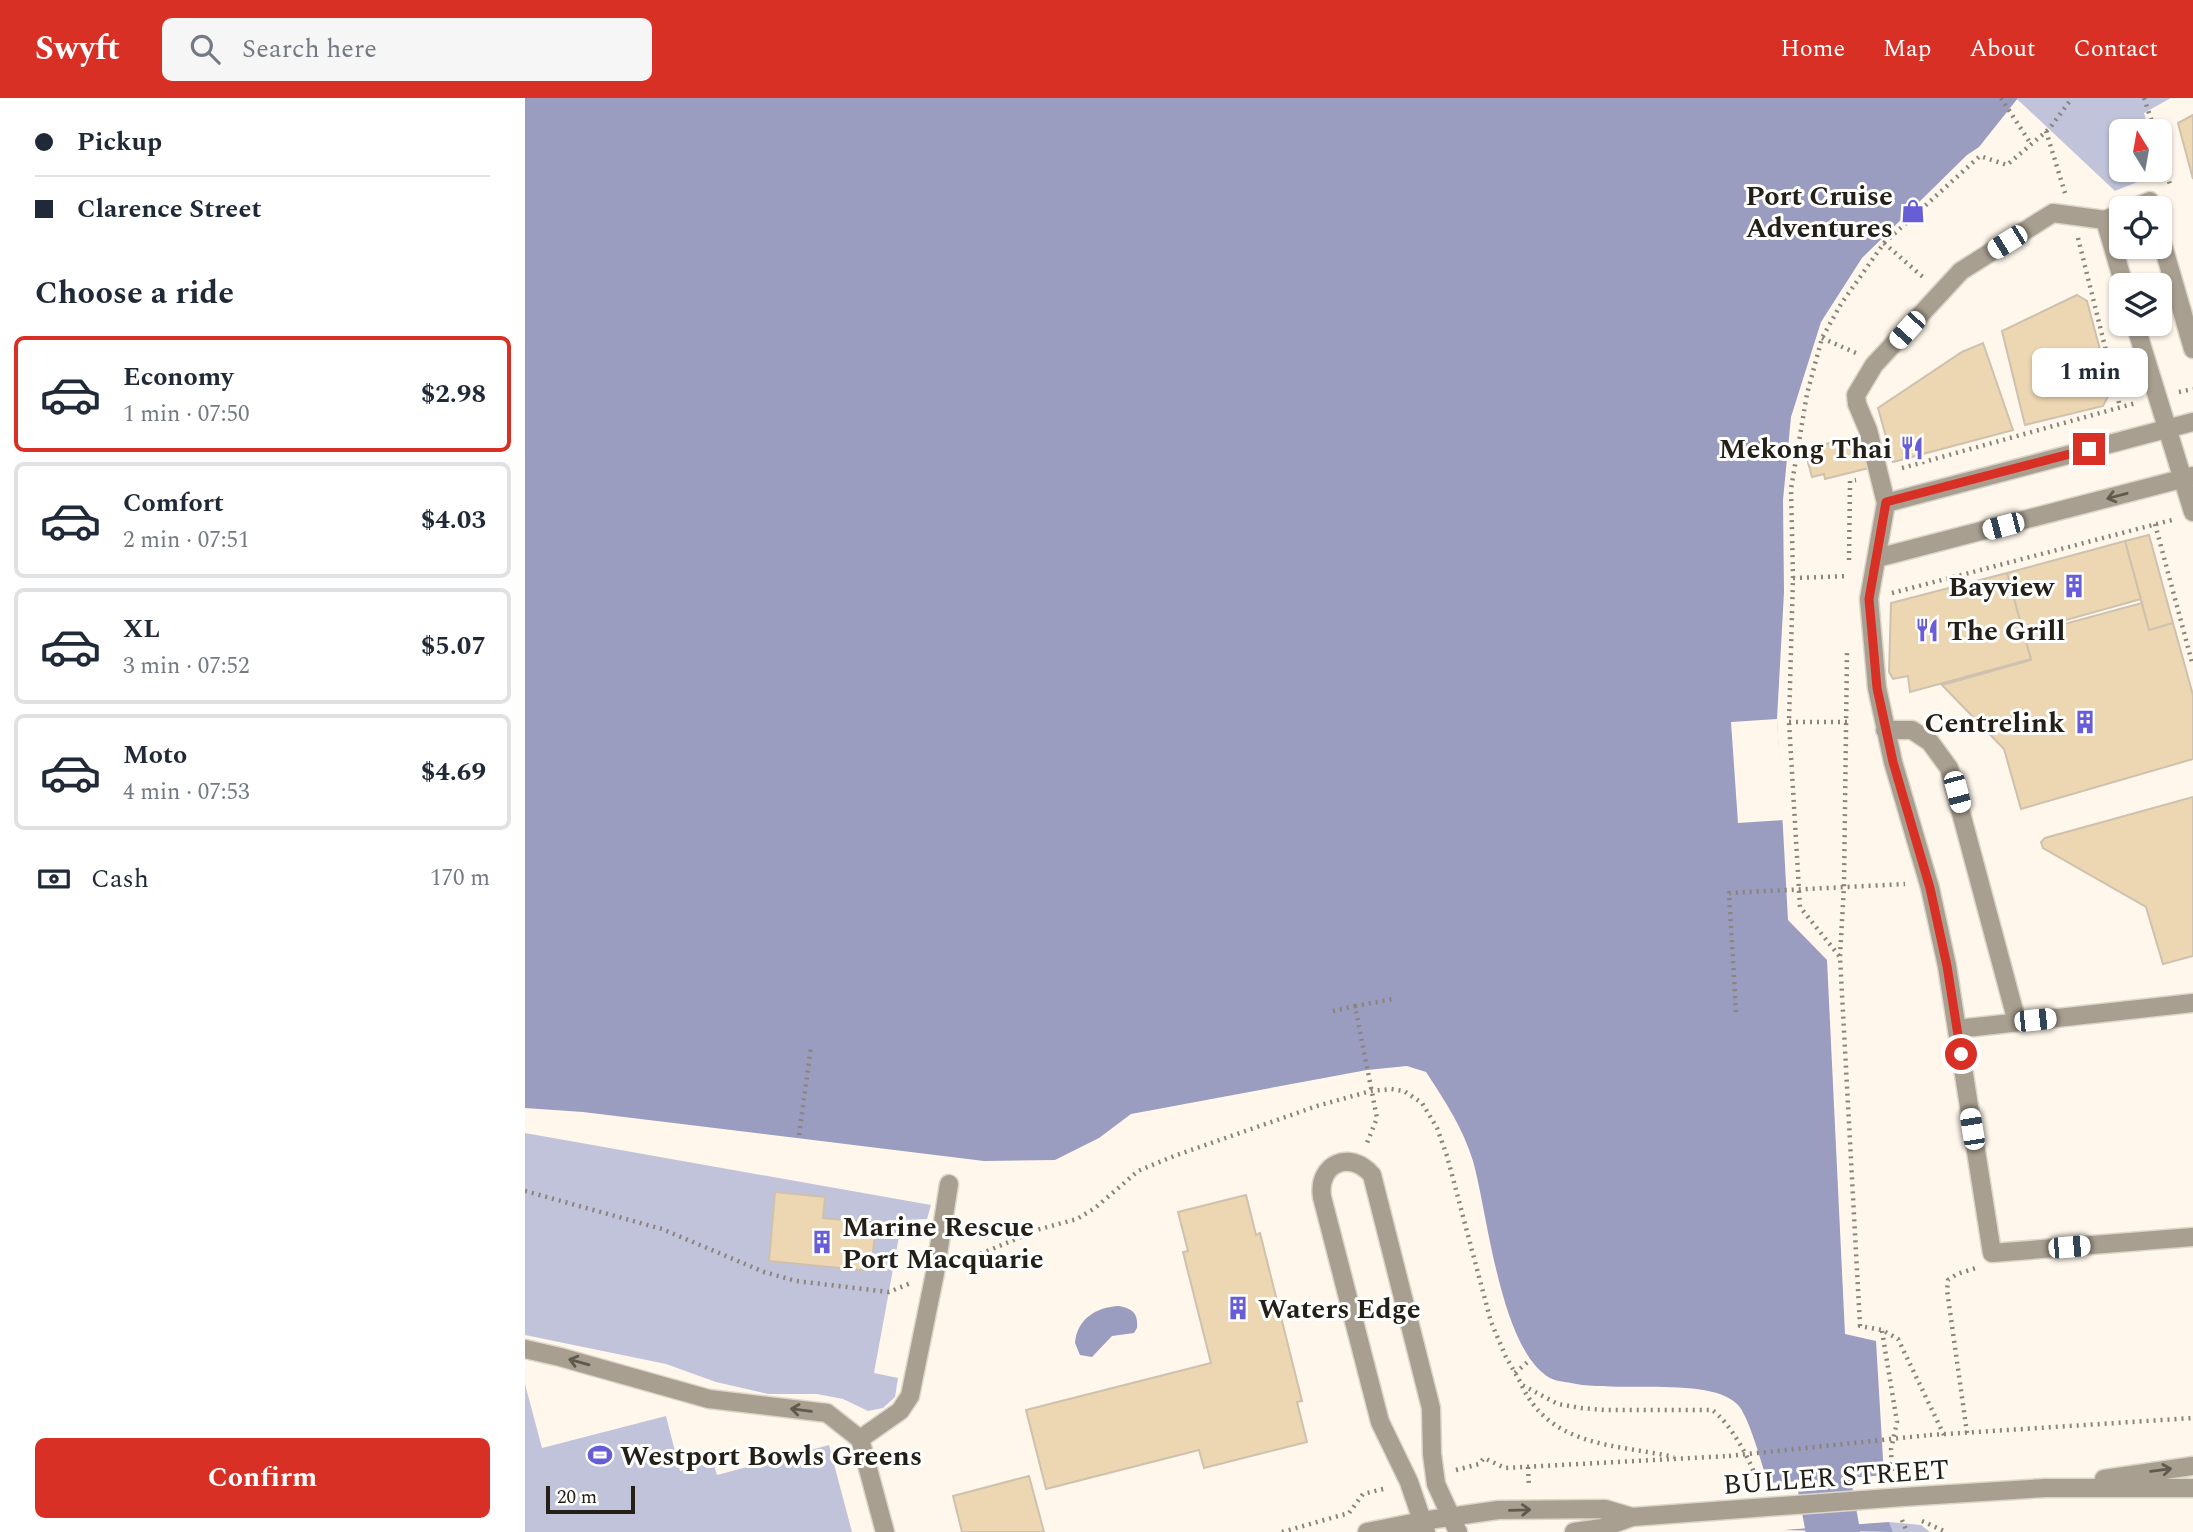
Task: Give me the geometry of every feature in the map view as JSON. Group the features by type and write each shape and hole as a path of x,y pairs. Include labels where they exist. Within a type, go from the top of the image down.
{"street":[{"path":"2109,217 2053,213 1972,264 1961,271 1874,365 1856,395 1868,430 1886,502 1869,599 1877,688 1885,730 1930,888 1947,966 1991,1253 2193,1237"},
{"path":"2167,259 2193,349"},
{"path":"2139,336 2167,429 2188,477 2187,515"},
{"path":"1886,502 2193,422"},
{"path":"1877,558 2188,477"},
{"path":"1885,730 1912,730 1930,742 1949,768 2017,1022"},
{"path":"1957,1029 2193,1003"},
{"path":"1424,1526 1405,1472 1380,1422 1322,1197 1322,1180 1326,1172 1341,1162 1359,1164 1372,1175 1431,1408 1436,1484 1455,1524"},
{"path":"860,1439 900,1411 910,1395 935,1273 949,1184"},
{"path":"525,1349 709,1399 827,1413 860,1439 885,1532"},
{"name":"BULLER STREET","path":"2045,1488 2193,1466"},
{"name":"BULLER STREET","path":"1574,1532 1602,1528 1632,1517 1898,1497 2045,1488 2193,1488"},
{"name":"BULLER STREET","path":"1367,1532 1455,1524 1499,1510 1605,1509 1632,1517"}],"path":[{"path":"2001,98 2031,144"},
{"path":"1980,156 2007,164 2046,131 2072,98"},
{"path":"2147,99 2152,119"},
{"path":"2046,131 2061,177"},
{"path":"1884,243 1913,265"},
{"path":"2081,251 2120,407"},
{"path":"1822,338 1851,350"},
{"path":"1895,470 2143,401"},
{"path":"1849,562 1850,481 1865,478"},
{"path":"1889,594 2187,515"},
{"path":"2155,524 2193,666"},
{"path":"1793,579 1849,576 1849,585"},
{"path":"1847,643 1844,886 1840,957 1860,1326 1882,1330 1898,1339 1944,1435"},
{"path":"1840,957 1800,907 1789,722 1847,722"},
{"path":"1736,1012 1729,893 1902,883"},
{"path":"1333,1011 1393,999"},
{"path":"1355,1006 1377,1118"},
{"path":"799,1135 811,1047"},
{"path":"525,1191 662,1229 764,1272 796,1281 889,1292"},
{"path":"1957,1274 1948,1280 1947,1290 1967,1433"},
{"path":"1882,1330 1897,1422 1891,1449 1898,1497 1907,1532"},
{"path":"1515,1373 1531,1359"},
{"path":"1522,1385 1526,1394 1563,1432 1594,1443 1682,1458"},
{"path":"1479,1464 1485,1458 1505,1468 1729,1456 1930,1436 2193,1418"},
{"path":"1528,1467 1530,1492"},
{"path":"1282,1532 1349,1513 1363,1494 1371,1492"},
{"path":"1910,1515 1946,1532"}],"shaded area":[{"path":"525,98 2018,98 1979,147 1967,155 1862,258 1821,322 1791,417 1783,500 1784,592 1777,719 1788,920 1827,960 1845,1334 1876,1341 1884,1476 1768,1483 1742,1410 1724,1395 1683,1388 1589,1386 1550,1378 1533,1363 1519,1339 1508,1311 1498,1278 1473,1161 1459,1126 1426,1072 1407,1066 1367,1070 1131,1114 1099,1138 1055,1160 984,1161 583,1112 525,1108"},
{"path":"2171,98 2144,113 2146,119 2109,119 2109,182 2138,182 2115,191 2017,99"},
{"path":"525,1133 931,1205 927,1219 902,1220 874,1373 898,1378 895,1397 883,1408 868,1411 843,1399 817,1394 768,1394 716,1382 666,1364 525,1335"},
{"path":"1119,1306 1132,1311 1136,1316 1137,1328 1134,1333 1112,1336 1092,1357 1080,1355 1075,1343 1079,1327 1095,1312"},
{"name":"Westport Bowls Greens","path":"525,1384 542,1448 666,1416 680,1471 713,1462 717,1475 829,1445 852,1532 525,1532"},
{"path":"1889,1522 1921,1525 1930,1532 1893,1532"},
{"path":"1889,1522 1893,1532 1777,1530"}],"pier":[{"path":"1777,719 1784,820 1738,823 1731,722"},
{"path":"1887,1475 1884,1480 1768,1487 1764,1485"},
{"path":"1889,1519 1893,1521 1773,1531 1776,1527"}],"building":[{"path":"2193,115 2193,179 2178,123"},
{"path":"2077,295 2087,301 2111,391 2103,406 2025,425 2002,331"},
{"path":"1983,343 2013,430 1893,462 1878,408 1962,352"},
{"path":"1860,435 1869,468 1825,479 1824,474 1812,477 1806,455 1819,452 1818,446"},
{"path":"2149,535 2173,623 2149,630 2125,541"},
{"name":"Bayview","path":"2125,541 2141,599 2023,632 2007,573"},
{"path":"2007,573 2031,659 1910,692 1908,676 1893,679 1889,672 1891,603"},
{"name":"Centrelink","path":"2142,603 2149,630 2173,623 2193,695 2193,759 2021,809 2004,749 1942,685 2031,660 2024,635"},
{"path":"2193,797 2193,956 2163,964 2146,907 2043,848 2041,842 2045,838"},
{"name":"Marine Rescue Port Macquarie","path":"775,1192 825,1197 823,1218 876,1223 871,1271 769,1261"},
{"name":"Waters Edge","path":"1246,1195 1256,1235 1260,1233 1302,1401 1297,1402 1307,1442 1204,1468 1199,1450 1046,1489 1026,1410 1211,1363 1183,1252 1188,1251 1178,1212"},
{"path":"1029,1476 1044,1532 962,1532 953,1496"}],"waterway":[{"path":"1810,1406 1833,1532"}],"place":[{"name":"Port Cruise Adventures","path":"1913,211"},
{"name":"Mekong Thai","path":"1912,448"},
{"name":"Bayview","path":"2074,586"},
{"name":"The Grill","path":"1927,630"},
{"name":"Centrelink","path":"2085,722"},
{"name":"Marine Rescue Port Macquarie","path":"822,1242"},
{"name":"Waters Edge","path":"1238,1308"},
{"name":"Westport Bowls Greens","path":"600,1455"}],"route":[{"path":"1961,1054 1947,966 1930,888 1893,762 1877,688 1869,599 1886,502 2089,449"}]}
